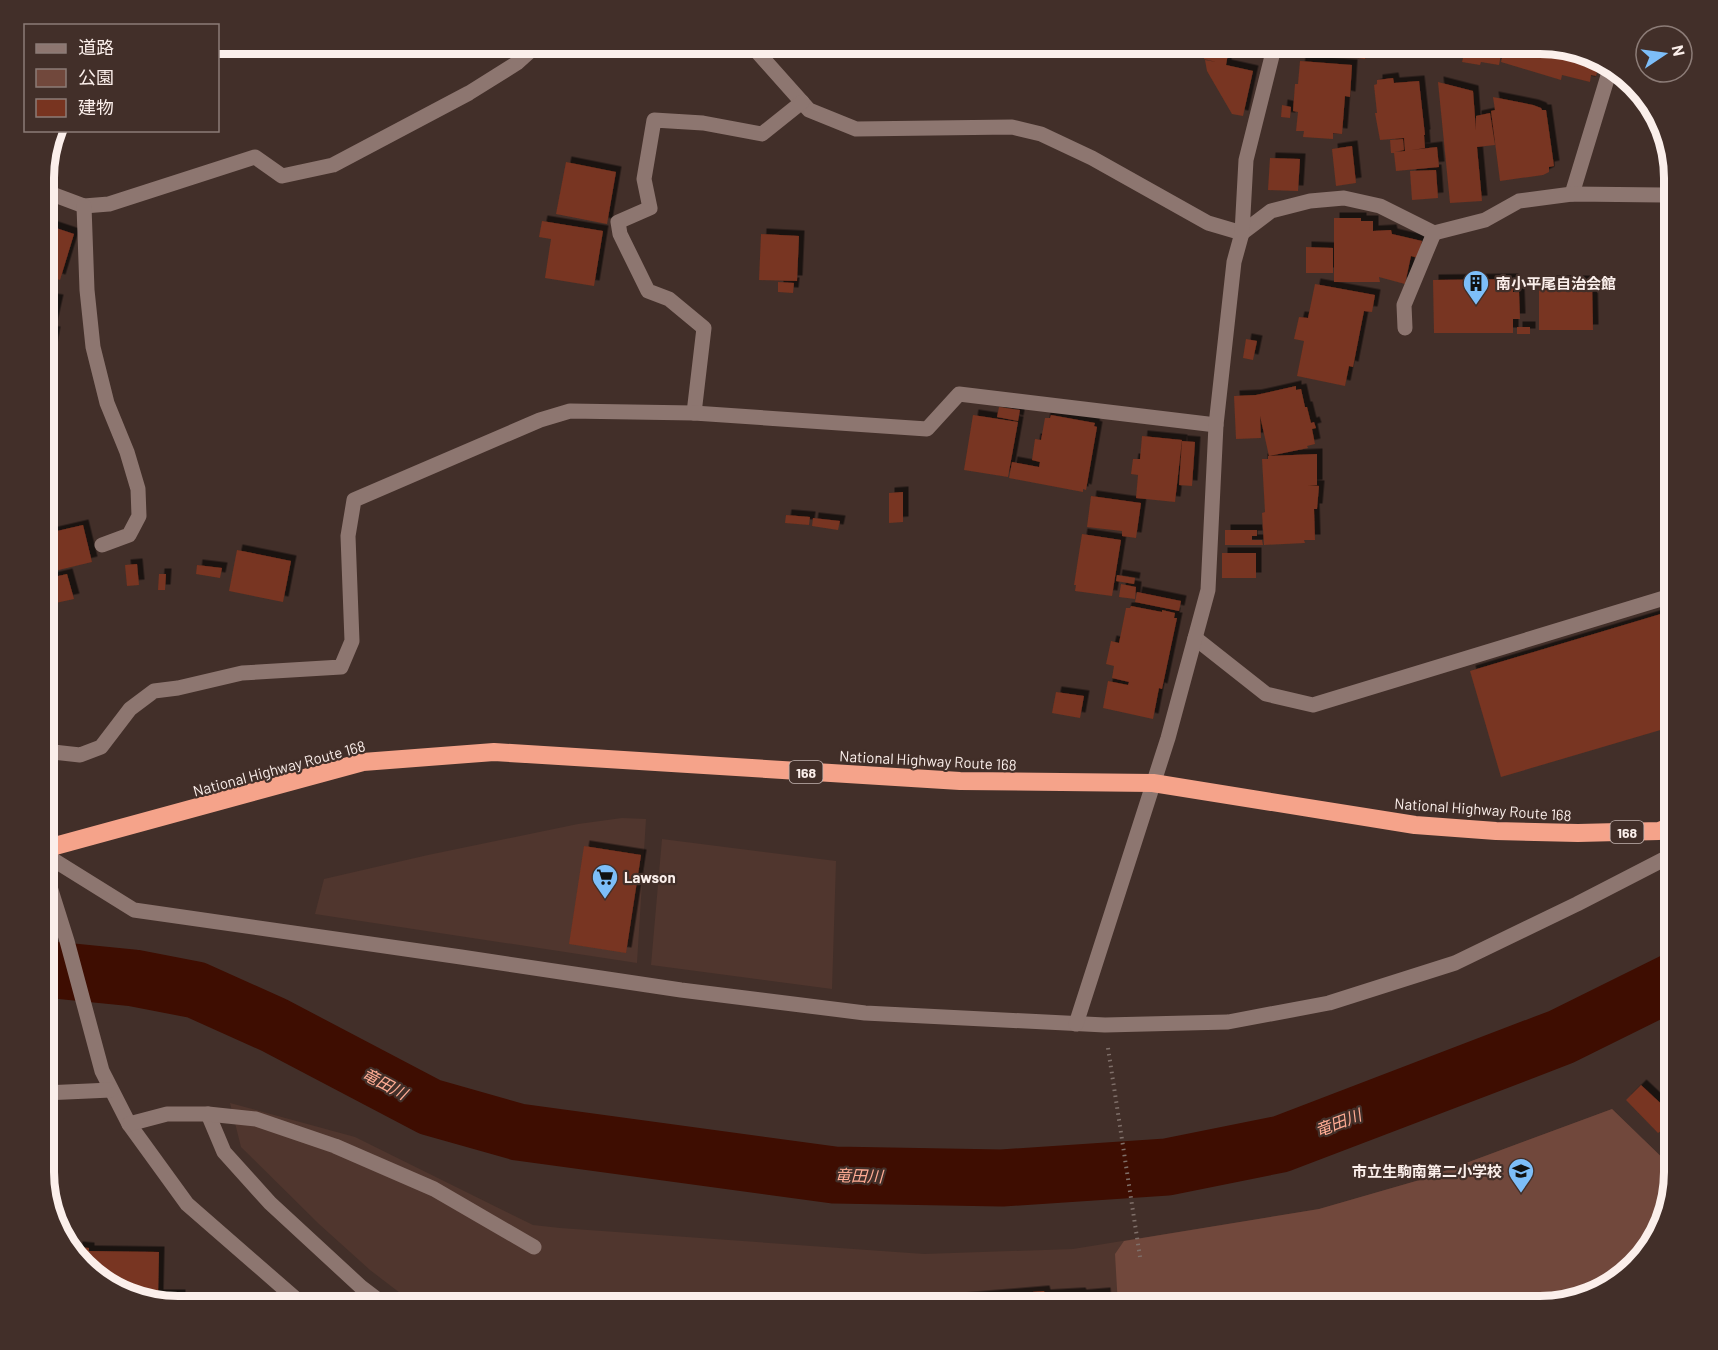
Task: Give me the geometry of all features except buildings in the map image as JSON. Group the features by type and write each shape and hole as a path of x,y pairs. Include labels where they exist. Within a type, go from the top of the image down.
{"highway":[{"name":"National Highway Route 168","path":"54,846 363,762 495,752 960,781 1153,783 1415,825 1496,831 1578,833 1664,829"}],"street":[{"path":"54,196 84,206 109,204 255,157 282,176 333,165 469,93 526,54"},
{"path":"759,54 809,110 856,129 1012,127 1041,134 1092,158 1208,222 1242,233"},
{"path":"1076,1024 1168,738 1208,590 1216,425 1234,262 1242,233 1246,160 1272,54"},
{"path":"1572,194 1608,75"},
{"path":"694,413 704,328 669,299 648,291 620,234 618,222 650,208 644,179 654,120 704,123 762,134 802,102"},
{"path":"1242,233 1271,210 1310,201 1344,198 1380,207 1434,233 1485,220 1520,201 1572,194 1664,195"},
{"path":"84,206 87,290 93,347 107,403 127,452 138,489 140,516 129,535 102,545"},
{"path":"1405,328 1404,305 1434,233"},
{"path":"54,752 80,755 101,747 130,709 154,691 242,673 341,667 352,641 348,536 354,500 540,420 570,411 694,413 927,429 959,394 1216,425"},
{"path":"1195,638 1266,694 1313,705 1664,598"},
{"path":"54,860 134,910 681,990 865,1013 1105,1025 1228,1022 1329,1003 1455,963 1664,859"},
{"path":"54,900 102,1071 129,1124 187,1204 293,1296"},
{"path":"54,1093 111,1090"},
{"path":"129,1124 167,1114 208,1114 256,1119 335,1146 434,1189 534,1247"},
{"path":"208,1114 224,1152 270,1203 373,1296"}],"path":[{"path":"1105,1025 1140,1257"}],"shaded area":[{"path":"622,818 646,819 637,963 315,914 324,879 578,824"},
{"path":"662,839 836,861 832,989 651,965"},
{"name":"市立生駒南第二小学校","path":"230,1103 355,1137 533,1225 924,1254 1073,1249 1319,1209 1423,1179 1612,1109 1664,1159 1664,1180 1662,1196 1651,1227 1633,1254 1609,1275 1595,1283 1572,1292 1556,1295 404,1296 370,1270 319,1224 241,1147"}],"green space":[{"path":"1612,1109 1664,1159 1662,1196 1651,1227 1643,1241 1622,1265 1609,1275 1572,1292 1540,1296 1117,1296 1115,1254 1124,1241 1319,1209 1423,1179"}],"waterway":[{"name":"竜田川","path":"54,970 134,978 196,990 274,1025 430,1107 518,1132 834,1175 1002,1178 1167,1167 1281,1144 1561,1037 1664,986"}],"place":[{"name":"南小平尾自治会館","path":"1476,306"},
{"name":"Lawson","path":"605,900"},
{"name":"市立生駒南第二小学校","path":"1521,1194"}]}
